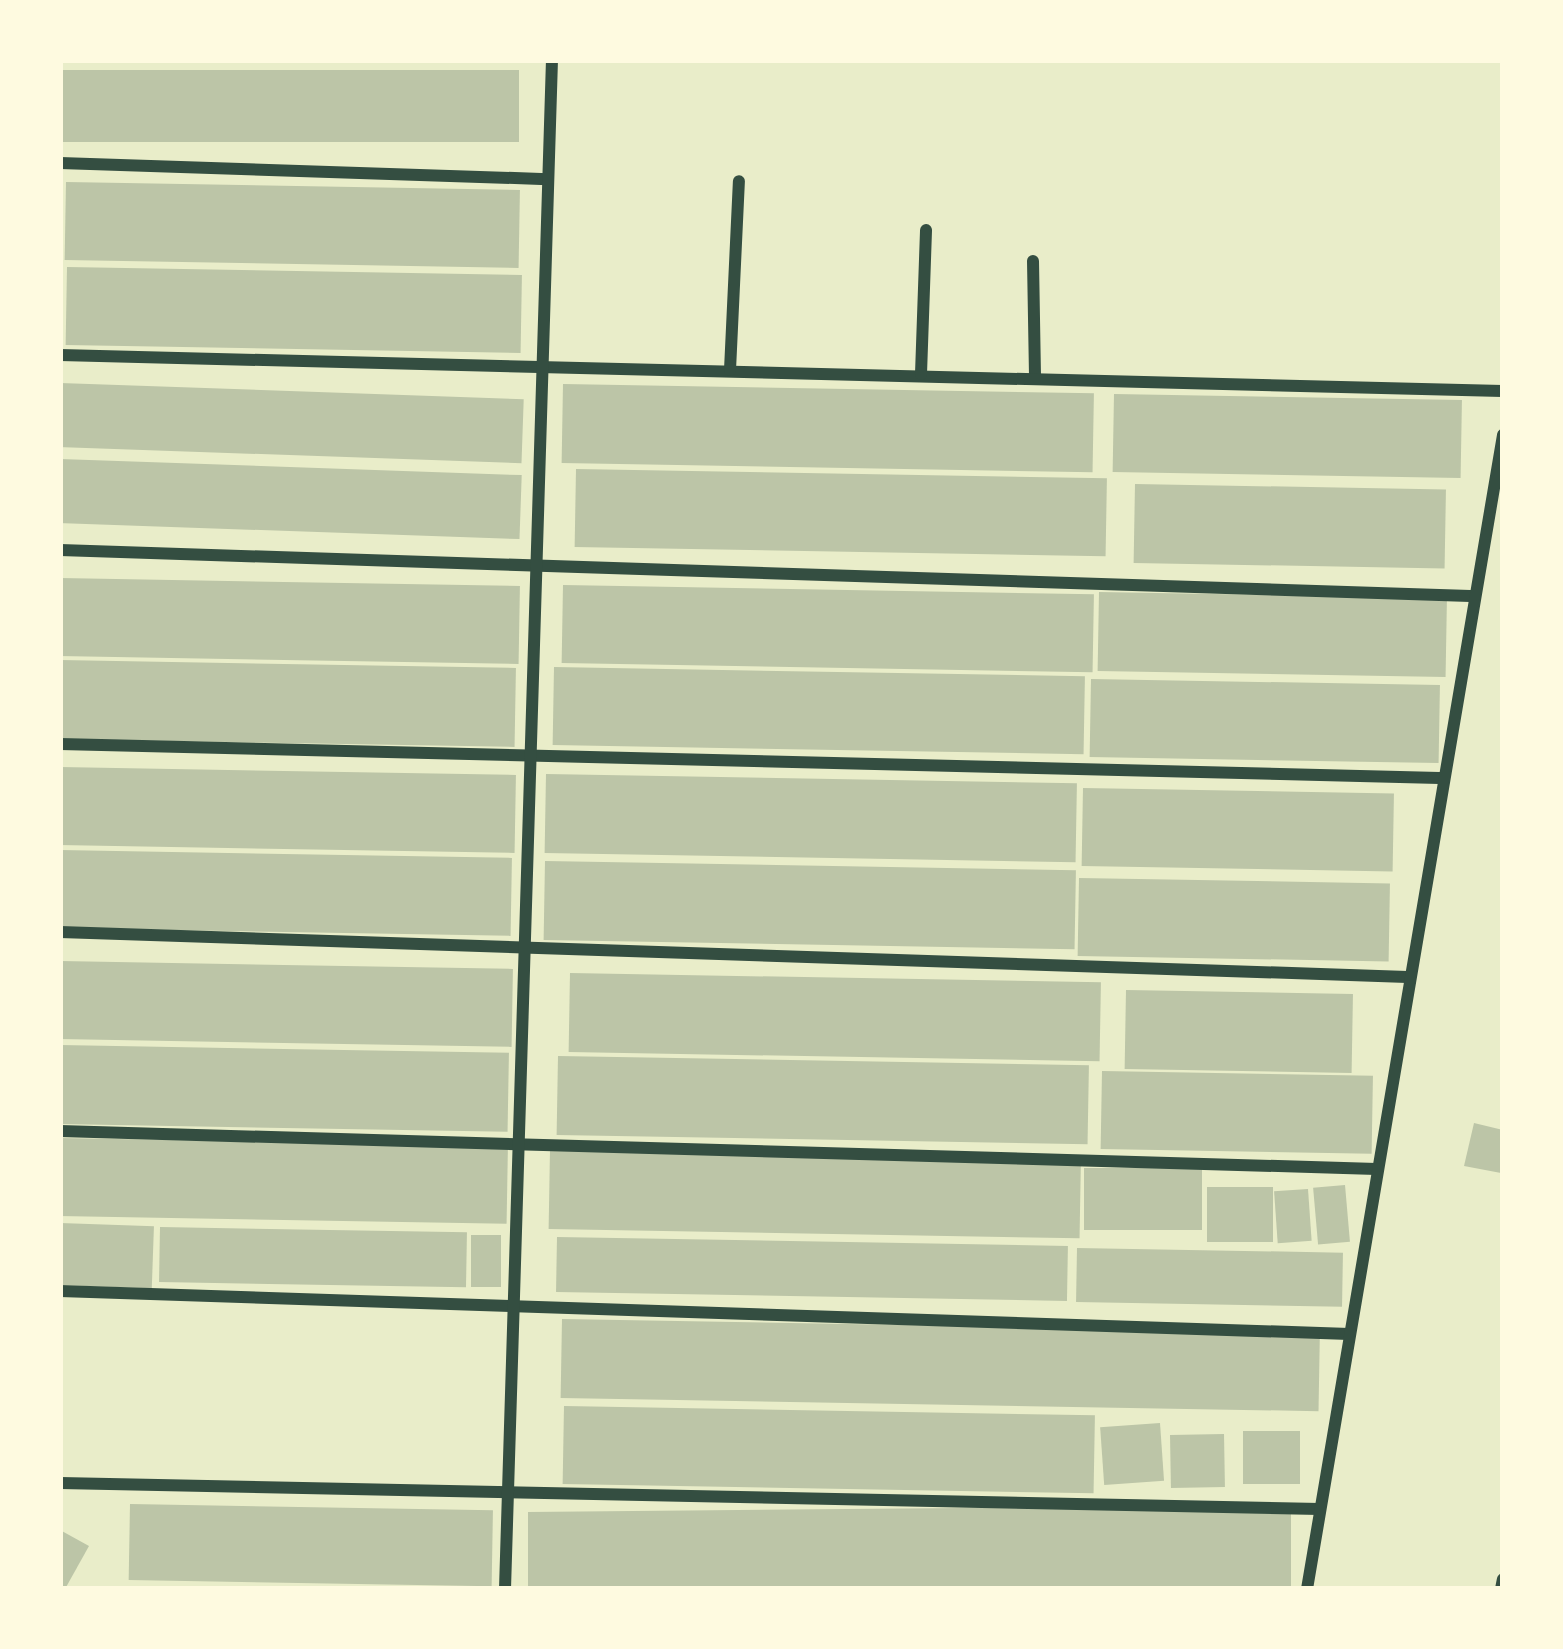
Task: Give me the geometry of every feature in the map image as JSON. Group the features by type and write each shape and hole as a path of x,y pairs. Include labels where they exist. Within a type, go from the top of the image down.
{"street":[{"path":"505,1589 552,60"},
{"path":"60,163 548,179"},
{"path":"730,370 740,181"},
{"path":"921,374 926,230"},
{"path":"1033,261 1035,377"},
{"path":"60,356 1503,391"},
{"path":"1307,1589 1470,596 1503,435"},
{"path":"60,550 1470,596"},
{"path":"60,744 1440,778"},
{"path":"60,932 1407,977"},
{"path":"60,1131 1376,1169"},
{"path":"60,1291 1349,1334"},
{"path":"60,1483 1320,1509"},
{"path":"1502,1589 1503,1579"}],"building":[{"path":"60,70 519,70 519,142 60,142"},
{"path":"66,182 520,190 519,268 65,260"},
{"path":"67,267 522,275 521,353 66,345"},
{"path":"60,383 524,399 521,463 60,447"},
{"path":"563,384 1094,393 1093,472 562,463"},
{"path":"1114,394 1462,400 1461,478 1113,472"},
{"path":"60,459 522,475 519,539 60,523"},
{"path":"576,469 1107,478 1106,556 575,547"},
{"path":"1135,484 1446,489 1445,568 1134,563"},
{"path":"60,578 520,586 519,664 60,656"},
{"path":"563,585 1094,594 1093,672 562,663"},
{"path":"1099,592 1447,598 1446,677 1098,671"},
{"path":"60,660 516,668 515,747 60,739"},
{"path":"554,667 1085,676 1084,754 553,745"},
{"path":"1091,679 1440,685 1439,763 1090,757"},
{"path":"60,767 516,775 515,853 60,845"},
{"path":"546,774 1077,783 1076,862 545,853"},
{"path":"1083,788 1394,793 1393,871 1082,866"},
{"path":"60,850 512,858 511,936 60,928"},
{"path":"545,861 1076,870 1075,949 544,940"},
{"path":"1079,878 1390,883 1389,961 1078,956"},
{"path":"60,961 513,969 512,1047 60,1039"},
{"path":"570,973 1101,982 1100,1061 569,1052"},
{"path":"1126,990 1353,994 1352,1073 1125,1069"},
{"path":"60,1045 509,1053 508,1132 60,1124"},
{"path":"558,1056 1089,1065 1088,1144 557,1135"},
{"path":"1102,1071 1373,1076 1372,1154 1101,1149"},
{"path":"1474,1123 1503,1130 1501,1173 1464,1166"},
{"path":"60,1138 508,1146 507,1224 60,1216"},
{"path":"550,1150 1081,1159 1080,1238 549,1229"},
{"path":"1084,1168 1202,1168 1202,1230 1084,1230"},
{"path":"1345,1185 1350,1242 1318,1245 1313,1188"},
{"path":"1207,1187 1273,1187 1273,1242 1207,1242"},
{"path":"1308,1189 1312,1241 1278,1243 1274,1191"},
{"path":"60,1223 154,1226 152,1288 60,1285"},
{"path":"160,1227 467,1232 466,1287 159,1282"},
{"path":"471,1235 501,1235 501,1287 471,1287"},
{"path":"557,1237 1068,1246 1067,1301 556,1292"},
{"path":"1077,1248 1343,1253 1342,1307 1076,1302"},
{"path":"562,1319 1320,1332 1319,1411 561,1398"},
{"path":"564,1406 1095,1415 1094,1493 563,1484"},
{"path":"1160,1423 1164,1481 1104,1485 1100,1427"},
{"path":"1243,1431 1300,1431 1300,1484 1243,1484"},
{"path":"1224,1434 1225,1487 1171,1488 1170,1435"},
{"path":"130,1504 493,1510 492,1586 129,1580"},
{"path":"1067,1507 1291,1514 1291,1589 528,1588 528,1512"},
{"path":"60,1530 89,1546 65,1589 60,1589"}]}
